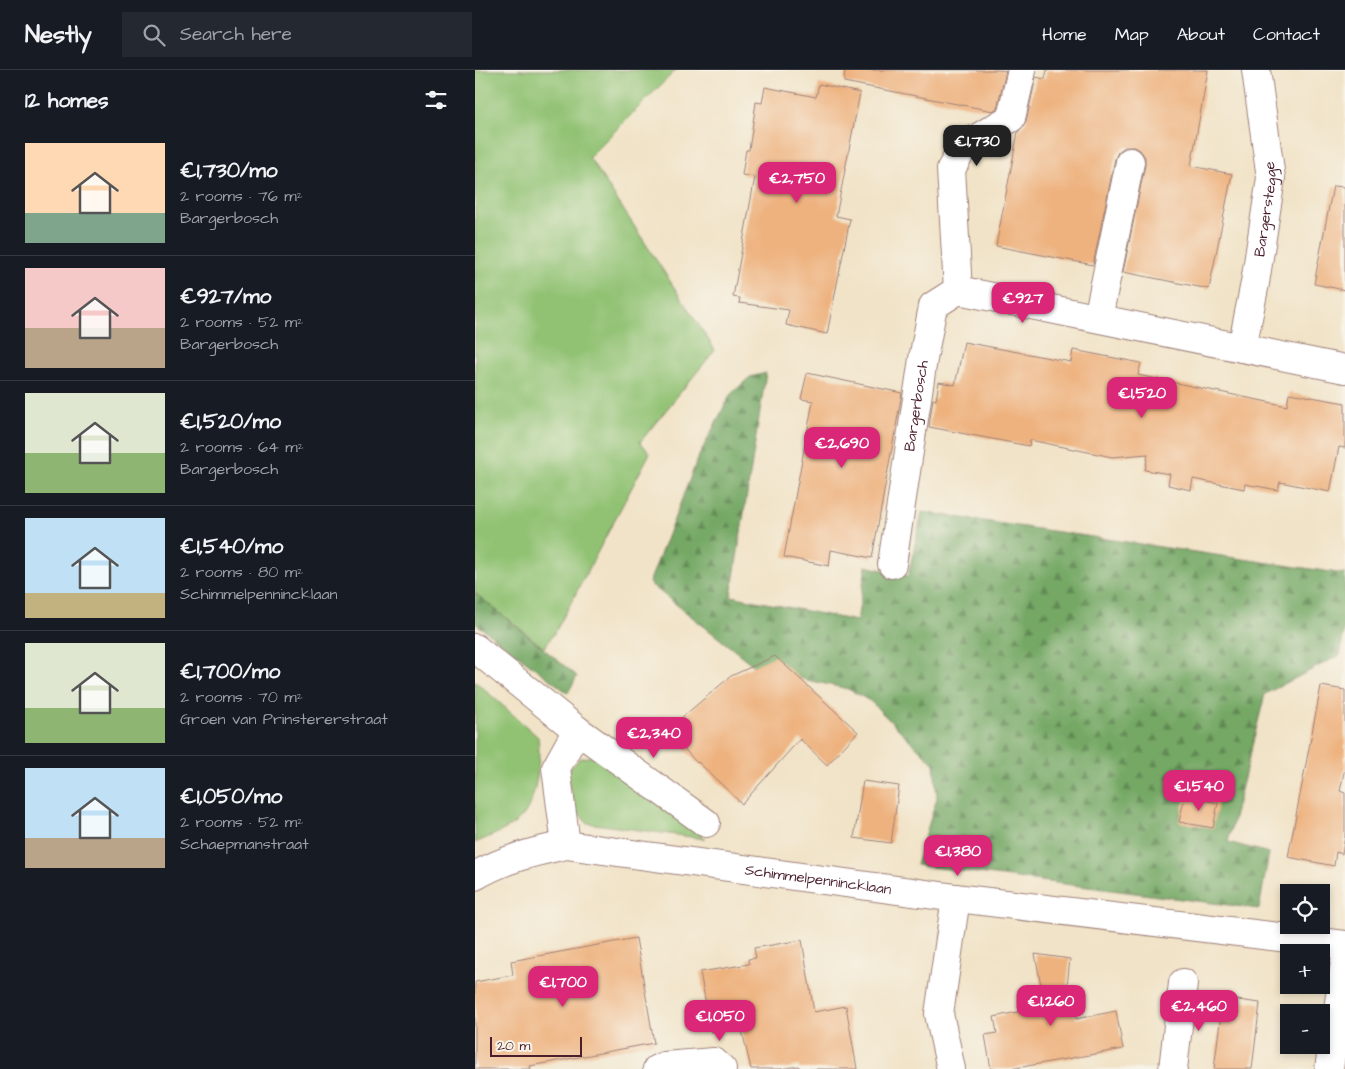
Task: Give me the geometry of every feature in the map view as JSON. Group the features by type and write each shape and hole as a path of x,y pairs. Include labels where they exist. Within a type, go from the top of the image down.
{"street":[{"path":"1022,70 1011,118 965,146 951,169 958,290 1345,369"},
{"name":"Bargerstegge","path":"1241,348 1255,283 1271,178 1256,70"},
{"path":"1098,318 1130,162"},
{"name":"Bargerbosch","path":"892,564 923,358 933,306 958,290"},
{"path":"475,648 577,730 706,823"},
{"path":"566,845 556,768 577,730"},
{"name":"Schimmelpennincklaan","path":"475,876 495,864 527,853 566,845 956,898 1345,945"},
{"path":"951,1069 939,1014 956,898"},
{"path":"1329,1069 1345,962"},
{"path":"1173,1069 1183,983"},
{"path":"657,1069 712,1066"}],"green space":[{"path":"475,70 676,70 589,157 715,350 640,442 650,453 557,629 544,648 475,593"},
{"path":"766,373 731,596 857,621 866,566 908,576 922,512 1345,574 1345,623 1340,655 1265,694 1228,842 1269,853 1259,909 916,865 937,798 934,764 870,701 848,689 758,669 649,583 698,458 730,395 750,377"},
{"path":"475,593 577,676 568,693 475,623"},
{"path":"475,681 538,737 539,755 533,796 525,813 509,827 475,843"},
{"path":"601,754 706,839 587,823 574,808 567,773 579,759"}],"building":[{"path":"845,70 1006,71 997,108 993,111 844,82"},
{"path":"1047,70 1208,70 1191,166 1232,174 1209,289 1123,272 1145,165 1145,157 1140,150 1134,147 1125,147 1118,152 1115,159 1093,265 996,246 1018,132 1026,122 1036,77 1045,79"},
{"path":"819,84 860,93 836,216 850,219 827,334 786,325 789,310 739,303 740,298 733,297 755,177 742,175 746,150 749,150 756,102 762,103 765,87 816,97"},
{"path":"1333,186 1345,187 1345,290 1314,284"},
{"path":"964,342 1071,362 1073,350 1141,363 1138,375 1287,406 1289,393 1345,403 1345,448 1339,447 1330,492 1280,482 1278,490 1245,484 1244,489 1193,479 1191,490 1168,485 1170,474 1145,470 1148,454 1112,457 1030,440 1029,446 929,427 933,399 936,400 939,382 955,385"},
{"path":"807,373 902,393 872,558 831,550 829,566 784,557 813,401 801,399"},
{"path":"775,656 858,732 827,765 800,739 742,804 697,763 667,730 731,676"},
{"path":"1321,686 1345,690 1345,768 1340,791 1345,793 1345,836 1342,854 1336,852 1334,866 1288,857"},
{"path":"863,781 899,786 891,843 854,838"},
{"path":"1185,796 1218,803 1213,828 1179,822"},
{"path":"636,938 654,1043 530,1066 531,1069 475,1069 475,982 513,975 511,961"},
{"path":"802,940 814,1012 846,1006 857,1069 799,1069 799,1066 780,1069 751,1069 741,1026 711,1032 700,972 749,964 748,959 756,958 754,948"},
{"path":"1035,954 1070,959 1065,1004 1074,1002 1076,1019 1116,1011 1123,1049 1010,1069 991,1069 985,1035 997,1033 994,1017 1045,1006"},
{"path":"1223,998 1260,1003 1252,1069 1214,1069"}]}
